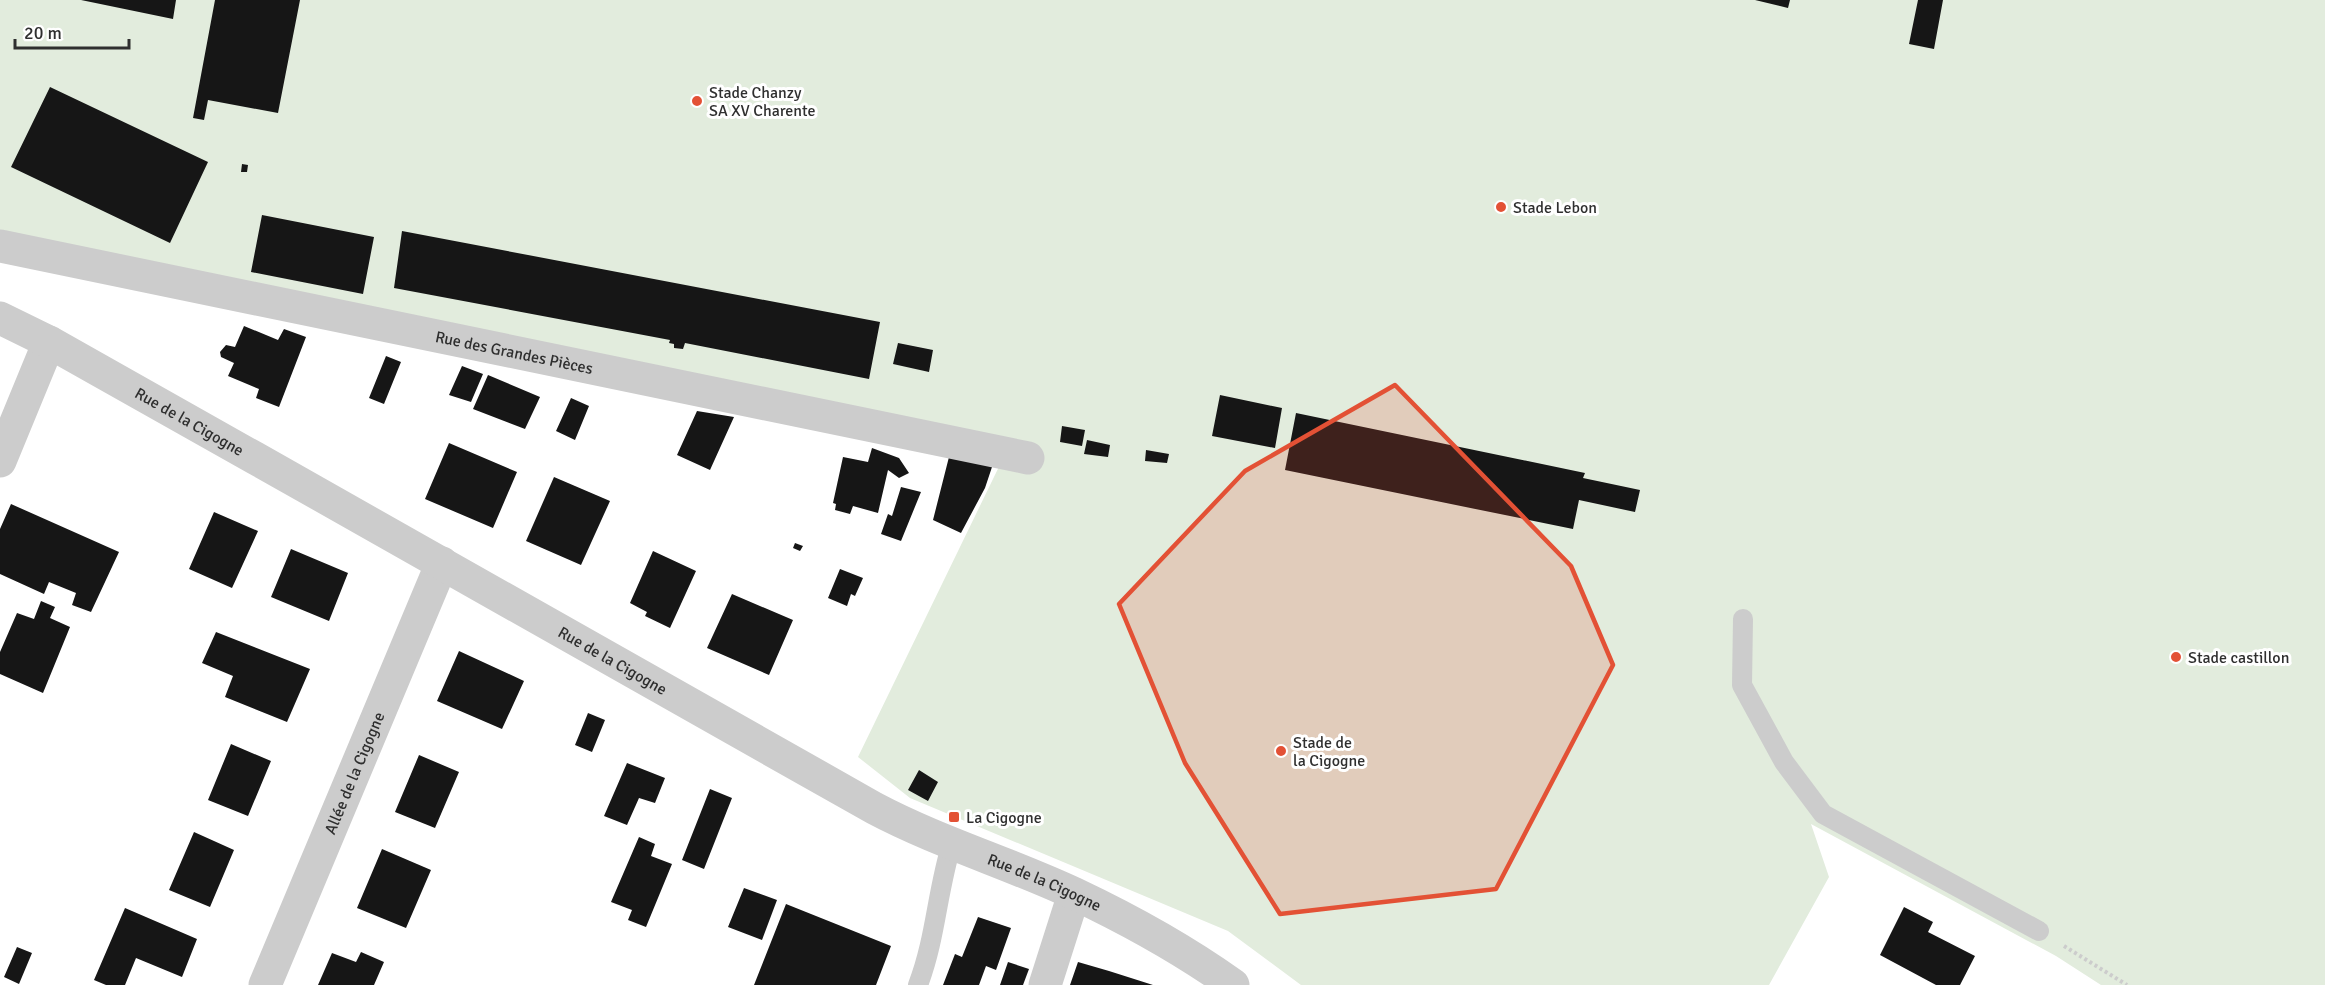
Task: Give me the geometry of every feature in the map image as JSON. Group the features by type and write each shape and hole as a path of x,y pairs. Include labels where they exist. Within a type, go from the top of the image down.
{"street":[{"name":"Rue des Grandes Pièces","path":"0,246 1028,458"},
{"name":"Rue de la Cigogne","path":"0,318 49,342 836,787 914,829 1074,894 1194,957 1233,985"},
{"path":"0,461 49,342"},
{"name":"Allée de la Cigogne","path":"265,985 442,563"},
{"path":"1045,985 1074,894"}],"lane":[{"path":"1743,619 1742,685 1784,762 1823,814 2039,931"},
{"path":"918,985 930,954 944,868 952,843"}],"path":[{"path":"2039,931 2127,985"}],"highlighted area":[{"path":"1395,385 1571,566 1613,665 1496,889 1280,914 1185,763 1119,604 1245,471"}],"green space":[{"path":"0,0 2325,0 2325,985 2101,985 2056,956 1811,824 1829,877 1769,985 1301,985 1228,931 910,798 858,757 1010,444 0,231"}],"building":[{"path":"81,0 176,0 173,19"},
{"path":"215,0 300,0 278,113 208,100 204,120 193,118"},
{"path":"1755,0 1790,0 1788,8"},
{"path":"1918,0 1943,0 1934,49 1909,44"},
{"path":"50,87 208,162 170,243 11,167"},
{"path":"242,164 248,165 247,172 241,172"},
{"path":"262,215 374,237 363,294 251,272"},
{"path":"402,231 880,322 869,379 685,343 683,349 674,348 674,344 669,343 670,340 394,288"},
{"path":"244,326 278,340 284,329 306,337 279,407 256,398 259,389 228,376 234,363 221,357 220,352 226,345 235,347"},
{"path":"898,343 933,350 929,372 893,364"},
{"path":"386,356 401,362 384,404 369,398"},
{"path":"462,366 483,374 471,402 449,395"},
{"path":"488,375 540,397 525,429 473,409"},
{"path":"1220,395 1282,408 1275,448 1212,436"},
{"path":"571,398 589,406 575,440 556,431"},
{"path":"697,411 734,417 710,470 677,455"},
{"path":"1296,413 1585,473 1583,478 1640,490 1635,512 1579,500 1573,529 1285,470"},
{"path":"1062,426 1085,430 1082,446 1060,442"},
{"path":"1087,440 1110,445 1108,457 1084,454"},
{"path":"449,443 517,472 493,528 425,499"},
{"path":"872,448 899,458 909,473 899,478 888,470 878,513 853,506 850,514 835,510 836,504 833,503 843,457 868,462"},
{"path":"1146,450 1169,454 1167,463 1145,461"},
{"path":"950,453 993,464 985,488 961,533 933,520"},
{"path":"554,477 610,501 581,565 526,541"},
{"path":"901,487 921,492 901,541 881,534 888,514 892,516"},
{"path":"11,504 119,552 91,612 72,605 76,593 49,582 44,594 0,574 0,529"},
{"path":"214,512 258,531 232,588 189,569"},
{"path":"795,543 803,546 800,551 793,548"},
{"path":"291,549 348,573 329,621 271,597"},
{"path":"653,551 696,571 670,628 645,616 647,612 630,603"},
{"path":"840,569 863,578 855,596 851,594 847,606 828,598"},
{"path":"732,594 793,620 769,675 707,648"},
{"path":"41,601 55,607 50,618 70,627 43,693 0,674 0,652 17,613 34,619"},
{"path":"216,632 310,669 287,722 225,697 233,676 202,663"},
{"path":"459,651 524,681 502,729 437,701"},
{"path":"588,713 605,720 592,752 575,745"},
{"path":"231,744 271,761 248,816 208,800"},
{"path":"419,755 459,772 435,828 395,812"},
{"path":"627,763 665,778 655,803 639,798 627,825 604,816"},
{"path":"919,770 938,782 928,801 908,790"},
{"path":"710,789 732,798 704,869 682,860"},
{"path":"194,832 234,850 210,907 169,890"},
{"path":"639,837 655,844 651,856 672,864 646,927 628,920 632,910 611,902"},
{"path":"382,849 431,870 406,928 357,908"},
{"path":"744,888 777,900 762,940 728,927"},
{"path":"786,904 891,946 876,985 754,985"},
{"path":"1904,907 1933,922 1928,932 1975,956 1960,985 1936,985 1880,955"},
{"path":"125,908 197,939 182,977 136,958 125,985 106,985 94,980"},
{"path":"978,917 1011,928 996,970 986,966 979,985 943,985 955,954 962,957"},
{"path":"17,947 32,953 19,984 4,977"},
{"path":"361,952 384,962 374,985 318,985 332,953 356,962"},
{"path":"1008,962 1029,969 1023,985 1000,985"},
{"path":"1078,962 1109,971 1153,985 1070,985"}],"place":[{"name":"Stade Chanzy SA XV Charente","path":"697,101"},
{"name":"Stade Lebon","path":"1501,207"},
{"name":"Stade castillon","path":"2176,657"},
{"name":"Stade de la Cigogne","path":"1281,751"},
{"name":"La Cigogne","path":"954,817"}]}
